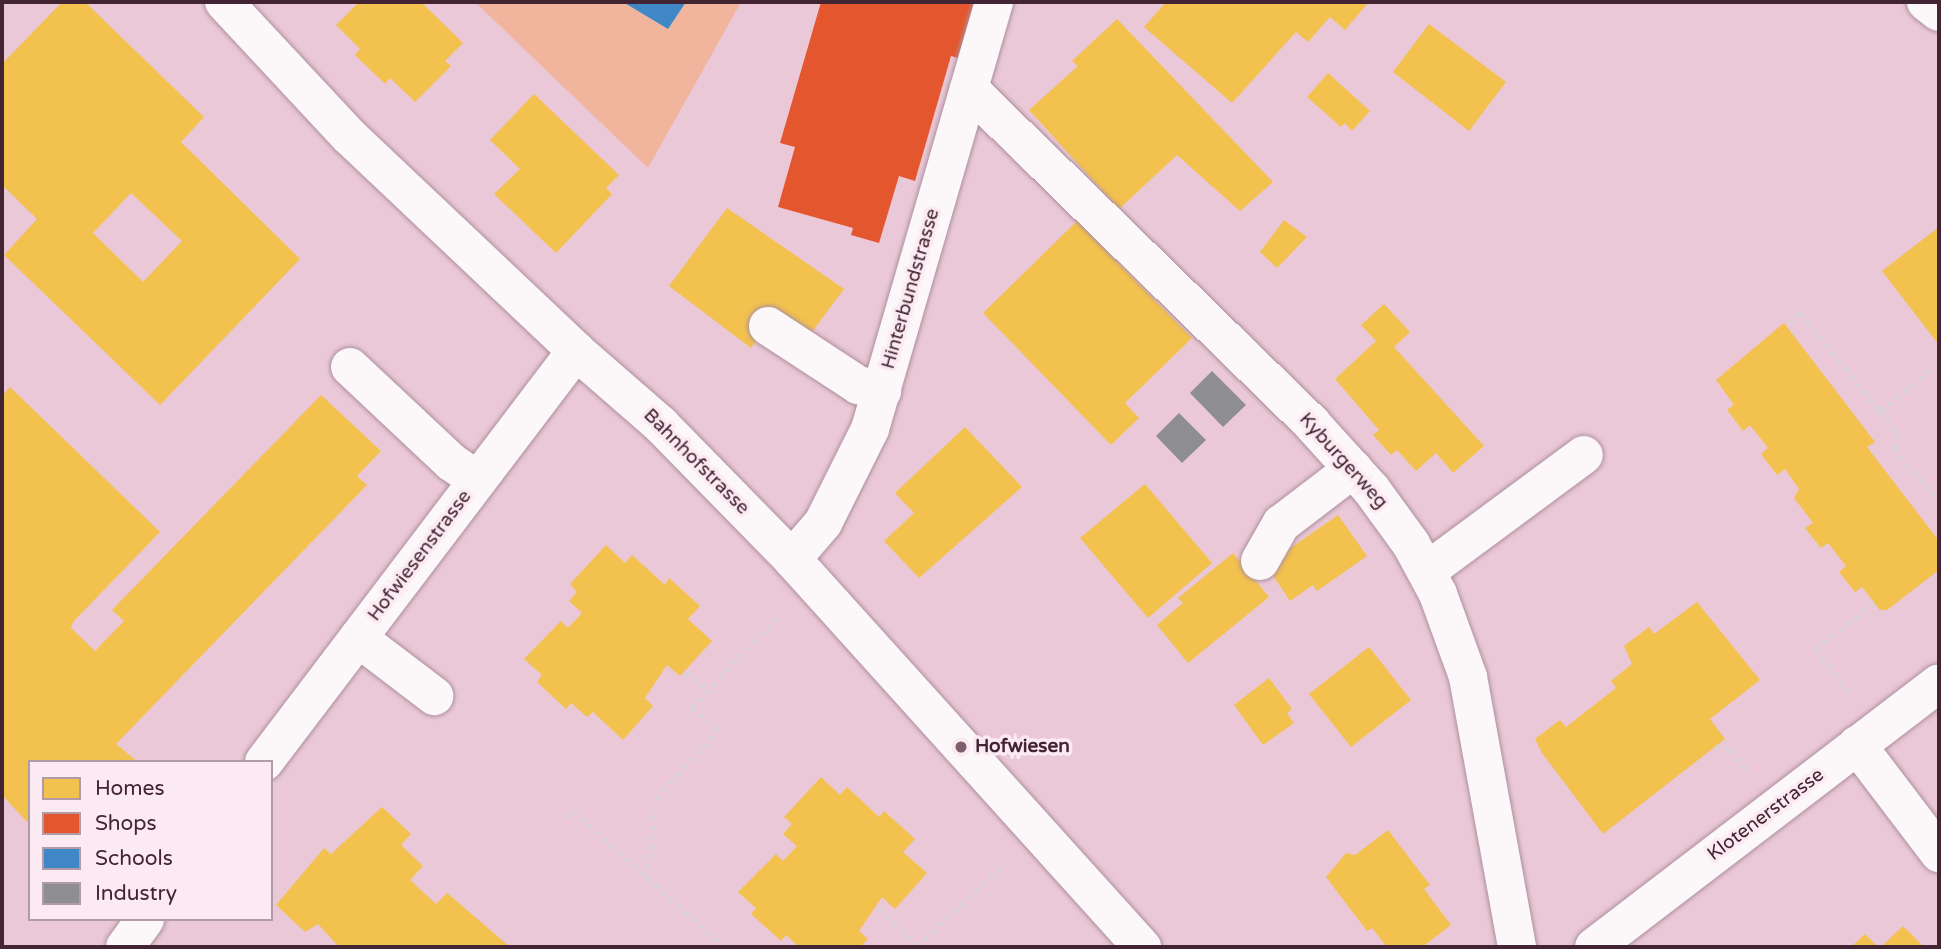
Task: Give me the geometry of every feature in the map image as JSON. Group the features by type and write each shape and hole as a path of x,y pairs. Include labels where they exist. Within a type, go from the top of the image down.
{"street":[{"name":"Bahnhofstrasse","path":"224,2 349,136 576,351 661,425 792,559 1142,947"},
{"name":"Hinterbundstrasse","path":"792,559 823,523 870,429 994,2"},
{"path":"1926,2 1939,12"},
{"name":"Kyburgerweg","path":"969,89 1353,468 1427,571 1459,648 1478,716 1517,947"},
{"path":"768,326 858,385 881,391"},
{"name":"Hofwiesenstrasse","path":"266,760 576,351"},
{"path":"349,367 451,462 478,480"},
{"path":"1427,571 1584,455"},
{"path":"1260,561 1281,524 1353,468"},
{"path":"358,638 434,696"},
{"name":"Klotenerstrasse","path":"1594,947 1939,683"},
{"path":"1857,746 1939,853"},
{"path":"125,947 144,921"}],"path":[{"path":"1789,322 1800,313 1898,434 1894,447 1931,493 1939,495"},
{"path":"1880,411 1939,364"},
{"path":"1848,693 1815,649 1874,603"},
{"path":"647,878 656,799 718,730 691,708 783,611"},
{"path":"686,672 708,690"},
{"path":"1716,746 1730,750 1746,771"},
{"path":"565,817 573,811 724,947"},
{"path":"879,908 917,947 1008,860"}],"shaded area":[{"path":"475,2 623,2 668,29 686,2 741,2 648,168"}],"building: Homes":[{"path":"62,2 85,2 204,117 181,142 300,259 160,405 4,255 37,219 2,185 2,64","holes":["131,193 182,241 143,282 93,233"]},
{"path":"359,2 421,2 463,43 445,61 451,66 415,102 390,78 385,84 355,55 360,49 336,25"},
{"path":"1166,2 1369,2 1345,30 1330,17 1308,42 1296,32 1232,103 1144,27"},
{"path":"1117,19 1273,182 1240,211 1177,155 1119,209 1029,110 1078,66 1072,61"},
{"path":"1429,24 1506,82 1469,131 1393,72"},
{"path":"1328,73 1370,111 1352,131 1345,123 1341,127 1307,97"},
{"path":"534,94 619,175 606,188 612,194 556,253 494,194 520,169 490,140"},
{"path":"727,208 844,289 806,340 775,316 751,348 669,286"},
{"path":"1284,220 1307,237 1277,268 1260,252"},
{"path":"1077,221 1192,338 1125,403 1139,418 1111,445 983,313"},
{"path":"1939,227 1939,345 1882,271"},
{"path":"1384,304 1410,332 1394,347 1484,446 1453,473 1436,453 1416,471 1397,450 1391,455 1373,435 1379,430 1335,379 1376,341 1361,325"},
{"path":"1784,323 1875,442 1867,447 1939,541 1939,570 1887,610 1880,610 1862,587 1855,592 1839,572 1846,566 1828,543 1821,548 1805,528 1813,523 1794,498 1799,489 1785,469 1777,475 1761,454 1768,448 1750,425 1743,431 1727,410 1734,405 1716,380"},
{"path":"10,387 160,532 73,622 71,628 95,651 124,621 112,610 321,395 381,451 357,476 367,485 116,744 136,760 28,760 28,823 2,795 2,396"},
{"path":"965,427 1022,487 919,578 884,541 914,513 895,493"},
{"path":"1145,484 1212,563 1148,618 1080,538"},
{"path":"1338,515 1367,556 1317,591 1313,585 1290,601 1266,565"},
{"path":"606,545 625,563 632,555 665,585 669,578 700,606 688,619 712,641 680,676 667,665 645,698 653,706 623,740 593,712 587,717 571,703 566,709 537,682 542,675 524,659 561,621 568,628 582,613 569,601 577,592 570,584"},
{"path":"1233,553 1269,597 1188,663 1157,625 1183,603 1178,598"},
{"path":"1697,602 1760,680 1710,719 1725,739 1603,834 1542,753 1535,739 1560,720 1566,727 1616,688 1611,681 1632,664 1624,646 1649,627 1654,634"},
{"path":"1369,647 1411,700 1351,747 1309,694"},
{"path":"1269,678 1292,709 1287,713 1294,723 1263,745 1234,705"},
{"path":"821,777 840,795 847,787 879,817 884,811 915,839 903,852 927,873 895,909 882,897 859,931 868,939 860,947 799,947 786,935 781,941 751,914 756,908 738,892 776,854 783,861 797,846 783,834 792,824 784,817"},
{"path":"382,807 411,834 401,845 423,866 410,880 436,904 447,893 510,947 339,947 318,924 305,932 276,905 324,848 331,854"},
{"path":"1388,830 1430,885 1424,889 1451,925 1422,947 1387,947 1372,928 1367,931 1326,877 1346,853 1355,855"},
{"path":"1903,926 1924,947 1881,947"},
{"path":"1865,934 1878,947 1851,947"}],"building: Shops":[{"path":"821,2 974,2 958,58 951,56 915,181 899,176 879,243 851,235 853,228 778,207 795,147 780,143"}],"building: Schools":[{"path":"623,2 686,2 668,29"}],"building: Industry":[{"path":"1212,371 1246,405 1223,427 1190,393"},
{"path":"1179,413 1206,440 1182,463 1156,436"}],"place":[{"name":"Hofwiesen","path":"961,747"}]}
